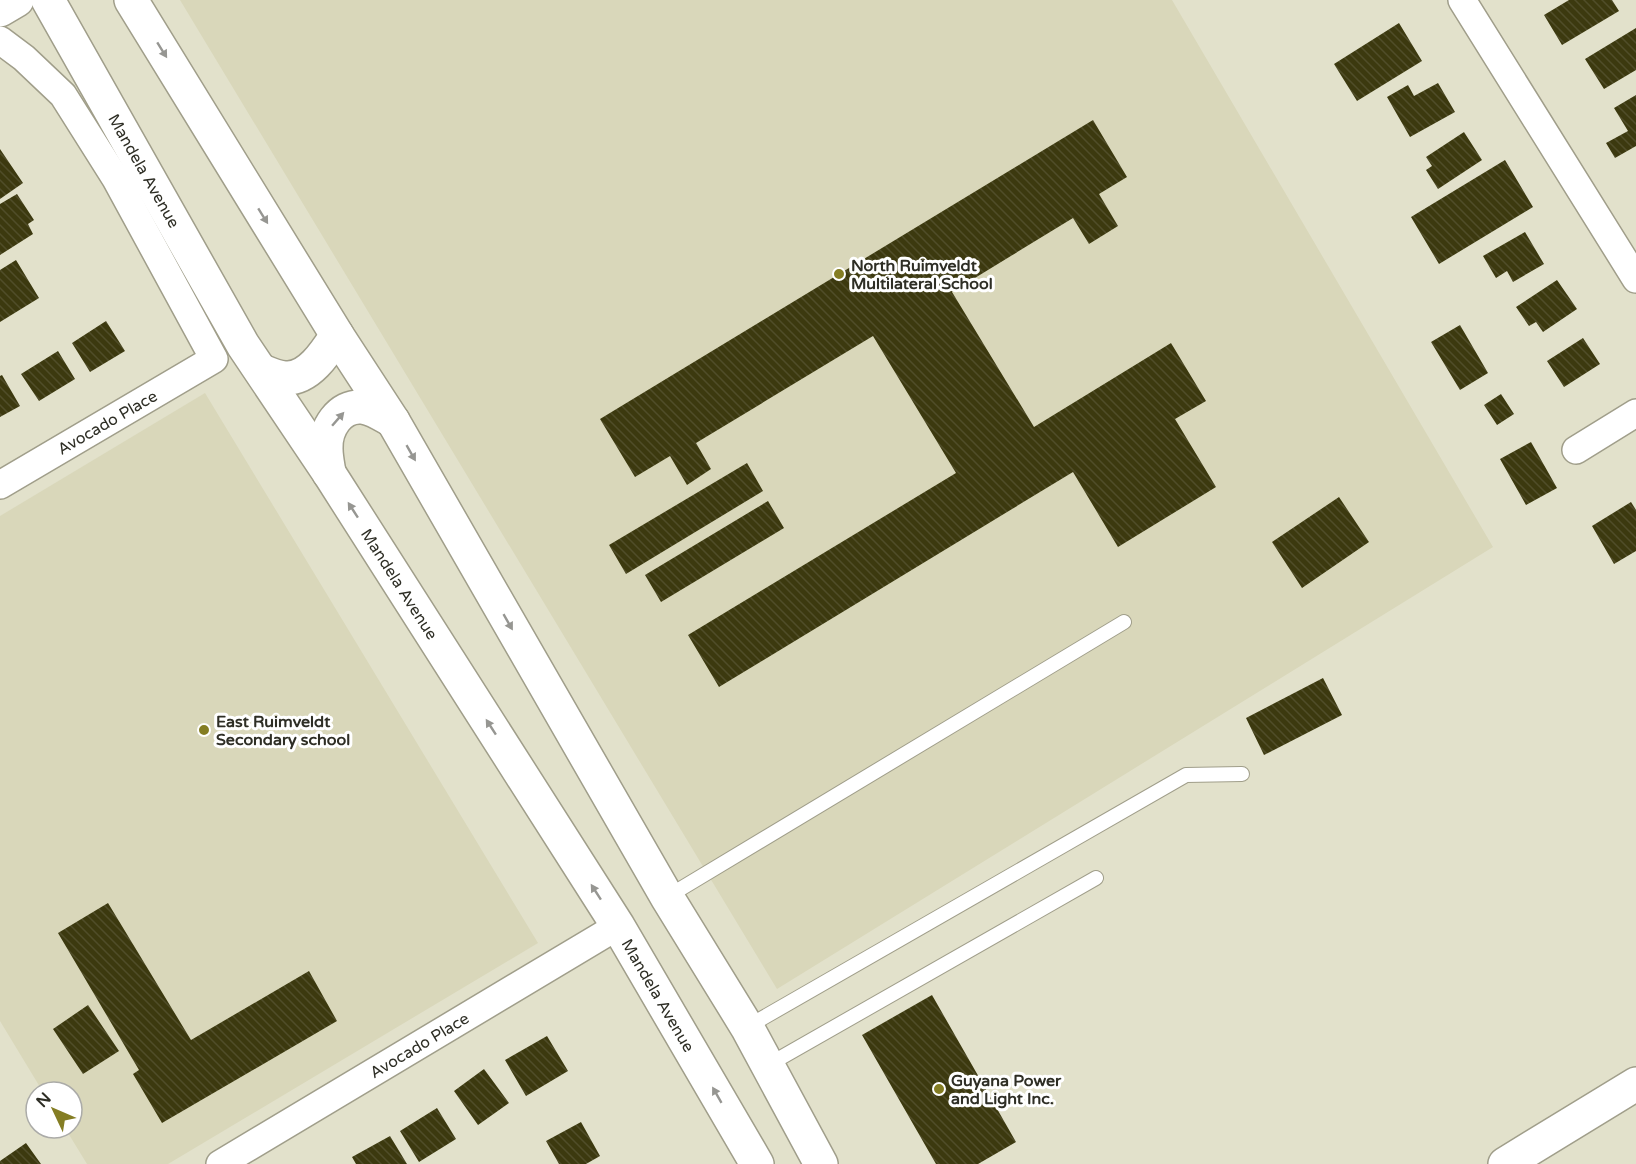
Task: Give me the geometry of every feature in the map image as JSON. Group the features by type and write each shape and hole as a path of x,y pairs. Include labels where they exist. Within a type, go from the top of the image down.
{"main road":[{"path":"0,10 17,0"},
{"name":"Mandela Avenue","path":"48,0 243,345 329,473 618,926 751,1156"},
{"path":"131,0 393,422 667,897 747,1027 821,1164"},
{"path":"262,371 287,379 305,372 321,359 337,335"},
{"path":"329,473 326,448 328,434 334,421 344,411 362,407 377,412 393,422"},
{"path":"1505,1164 1636,1084"}],"street":[{"path":"1462,0 1636,279"},
{"name":"Avocado Place","path":"0,40 24,58 63,95 116,179 214,359 0,485"},
{"path":"1576,450 1636,413"},
{"name":"Avocado Place","path":"220,1164 618,926"}],"lane":[{"path":"667,897 1124,622"},
{"path":"747,1027 1186,776 1242,774"},
{"path":"768,1065 1096,878"}],"shaded area":[{"name":"North Ruimveldt Multilateral School","path":"180,0 1172,0 1493,547 777,989"},
{"name":"East Ruimveldt Secondary school","path":"205,393 538,943 168,1164 87,1164 72,1140 84,1140 84,1080 36,1080 0,1021 0,516"}],"building":[{"path":"1569,0 1612,0 1619,11 1562,45 1544,15"},
{"path":"1399,23 1422,61 1357,101 1334,64"},
{"path":"1636,28 1636,70 1604,89 1585,59"},
{"path":"1438,83 1455,112 1410,137 1387,97 1408,85 1414,96"},
{"path":"1636,95 1636,146 1615,158 1606,143 1628,131 1614,108"},
{"path":"1093,120 1127,177 1099,194 1118,226 1089,244 1073,218 952,292 1034,427 1171,343 1206,401 1175,419 1216,487 1118,547 1073,472 719,687 688,635 956,473 873,336 696,443 711,469 687,485 670,456 635,477 600,419"},
{"path":"1464,132 1482,160 1438,189 1426,170 1432,166 1426,157"},
{"path":"0,149 23,183 0,199"},
{"path":"1505,160 1533,207 1439,264 1411,217"},
{"path":"17,194 34,220 28,224 33,234 0,255 0,204"},
{"path":"1525,232 1544,264 1513,282 1507,271 1496,278 1483,256"},
{"path":"16,260 39,298 0,322 0,270"},
{"path":"1557,280 1577,309 1543,332 1536,322 1529,326 1516,307"},
{"path":"106,321 125,351 90,372 72,343"},
{"path":"1460,325 1488,373 1460,390 1431,342"},
{"path":"1583,338 1600,364 1564,387 1547,361"},
{"path":"58,351 75,379 39,401 21,374"},
{"path":"2,375 20,406 0,417 0,376"},
{"path":"1501,394 1514,414 1497,425 1484,405"},
{"path":"1531,442 1557,488 1526,505 1500,459"},
{"path":"747,463 763,491 626,574 609,545"},
{"path":"1339,497 1369,542 1302,588 1272,542"},
{"path":"768,501 784,528 661,602 645,575"},
{"path":"1631,502 1636,510 1636,551 1614,564 1592,526"},
{"path":"1323,678 1342,715 1264,755 1246,718"},
{"path":"108,903 191,1040 309,971 337,1021 162,1123 133,1074 139,1070 58,933"},
{"name":"Guyana Power and Light Inc.","path":"932,995 1016,1142 978,1164 936,1164 862,1035"},
{"path":"88,1005 119,1051 83,1074 53,1029"},
{"path":"547,1036 568,1071 526,1096 505,1060"},
{"path":"484,1069 509,1103 478,1125 454,1091"},
{"path":"437,1108 456,1139 419,1162 400,1131"},
{"path":"581,1122 600,1156 586,1164 559,1164 546,1141"},
{"path":"390,1136 407,1164 356,1164 352,1157"},
{"path":"26,1143 41,1164 0,1164 0,1161"}],"place":[{"name":"North Ruimveldt Multilateral School","path":"839,274"},
{"name":"East Ruimveldt Secondary school","path":"204,730"},
{"name":"Guyana Power and Light Inc.","path":"939,1089"}]}
